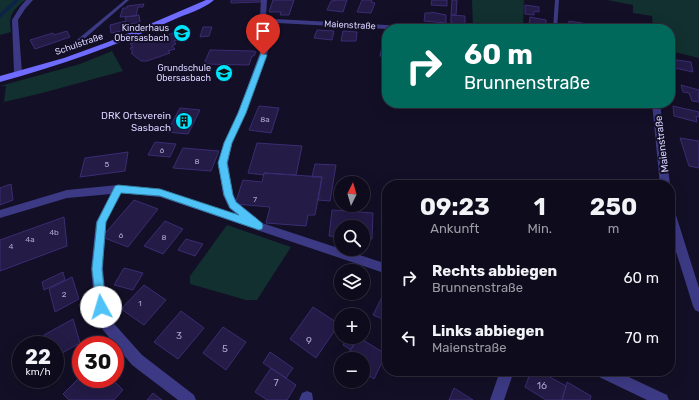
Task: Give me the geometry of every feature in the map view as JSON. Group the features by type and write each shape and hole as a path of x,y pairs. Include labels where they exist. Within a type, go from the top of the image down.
{"main road":[{"name":"Schulstraße","path":"1,79 75,57 114,42 211,0"}],"street":[{"path":"18,73 15,20 22,8 30,0"},
{"path":"259,226 233,205 228,195 223,163 228,143 242,113 275,21 263,16 264,0"},
{"name":"Maienstraße","path":"275,21 382,27"},
{"name":"Maienstraße","path":"657,108 664,180"},
{"path":"118,189 101,222 97,269 102,320 137,360 189,400"},
{"path":"0,214 67,194 118,189 160,193 382,268"},
{"path":"675,231 699,306"},
{"path":"497,400 505,376"},
{"path":"612,376 662,400"}],"lane":[{"path":"74,45 126,0"},
{"path":"555,24 557,0"}],"green space":[{"path":"0,0 25,0 12,14 10,22 11,32 0,35"},
{"path":"472,0 524,0 523,24 473,24"},
{"path":"607,0 699,0 699,58 675,52 675,24 653,24 652,16 633,13 633,5"},
{"path":"112,51 123,71 4,102 6,86 0,86 80,64"},
{"path":"227,225 291,247 257,300 246,300 190,284 190,276"}],"building":[{"path":"231,0 261,0 261,2 231,3"},
{"path":"273,0 294,0 289,15 280,15 281,12 269,12"},
{"path":"347,0 343,12 327,10 331,1"},
{"path":"362,0 372,0 371,2 375,3 371,13 357,12"},
{"path":"432,0 447,0 447,6 431,5"},
{"path":"452,0 457,0 456,15 451,15"},
{"path":"144,4 143,7 138,7 136,16 120,17 123,8 127,8 127,6"},
{"path":"525,5 539,7 539,12 534,11 534,15 525,14"},
{"path":"431,12 446,15 446,23 424,21 425,13"},
{"path":"139,15 140,22 131,24 132,29 111,33 110,25 126,21 125,17"},
{"path":"451,15 465,16 465,24 451,23"},
{"path":"530,17 546,20 546,24 529,24"},
{"path":"569,21 588,24 568,24"},
{"path":"203,27 212,27 209,36 200,37"},
{"path":"183,29 189,35 174,41 176,44 172,46 175,49 168,51 170,53 147,61 141,61 131,53 133,52 130,48 133,47 130,44 144,39 147,43"},
{"path":"317,30 334,31 332,40 314,38"},
{"path":"67,31 70,37 35,49 30,40 53,33 54,35"},
{"path":"343,31 357,32 356,41 341,41"},
{"path":"382,46 382,56 380,56"},
{"path":"210,50 256,52 254,56 252,56 249,65 204,64"},
{"path":"675,60 691,62 693,72 675,68"},
{"path":"681,85 699,90 699,102 692,101 689,93 683,92"},
{"path":"259,106 279,108 271,133 249,130"},
{"path":"675,106 699,112 699,117 696,116 697,122 674,116 673,108"},
{"name":"DRK Ortsverein Sasbach","path":"180,108 200,110 188,134 167,132"},
{"path":"680,138 699,141 699,168 689,166"},
{"path":"155,142 176,144 170,157 148,155"},
{"path":"257,143 302,146 296,175 264,173 264,175 248,173"},
{"path":"183,148 219,151 211,171 173,168"},
{"path":"128,152 125,171 80,177 85,158"},
{"path":"315,164 336,165 330,201 318,200 322,177 312,177"},
{"path":"264,173 322,177 315,215 308,215 306,226 266,223 270,207 235,204 243,180 262,182"},
{"path":"11,184 13,200 0,205 0,188"},
{"path":"134,200 158,209 128,247 102,237"},
{"path":"332,210 334,210 334,212 373,213 372,239 370,239 370,220 334,220 334,236 329,236"},
{"path":"64,217 67,246 0,271 0,240"},
{"path":"165,221 183,229 163,254 144,246"},
{"path":"186,239 203,244 195,256 178,250"},
{"path":"124,268 143,273 133,290 114,285"},
{"path":"63,272 65,280 44,290 42,282"},
{"path":"72,277 79,299 55,312 49,289"},
{"path":"144,285 166,300 144,325 121,309"},
{"path":"382,297 382,319 373,315"},
{"path":"313,307 334,321 334,331 316,358 290,339"},
{"path":"181,311 204,328 178,359 154,342"},
{"path":"73,319 78,336 72,336 72,347 64,352 64,336 44,335"},
{"path":"223,327 246,342 226,370 203,353"},
{"path":"344,344 354,344 351,350"},
{"path":"354,344 370,344 382,352 382,362 374,379 370,376 370,352 349,352"},
{"path":"270,352 293,368 286,378 263,363"},
{"path":"271,368 296,385 287,400 267,400 255,392"},
{"path":"529,376 548,376 566,386 562,400 546,400 525,387"},
{"path":"567,382 591,396 590,400 562,400"},
{"path":"72,385 72,388 121,388 123,390 114,400 69,400 63,394"},
{"path":"454,388 473,400 449,400"},
{"path":"153,393 162,400 147,400"}],"waterway":[{"path":"0,16 17,0"}],"place":[{"name":"Kinderhaus Obersasbach","path":"182,33"},
{"name":"Grundschule Obersasbach","path":"224,73"},
{"name":"DRK Ortsverein Sasbach","path":"184,121"}],"route":[{"path":"101,307 97,269 101,222 118,189 160,193 259,226 233,205 228,195 223,163 228,143 242,113 263,55"}]}
